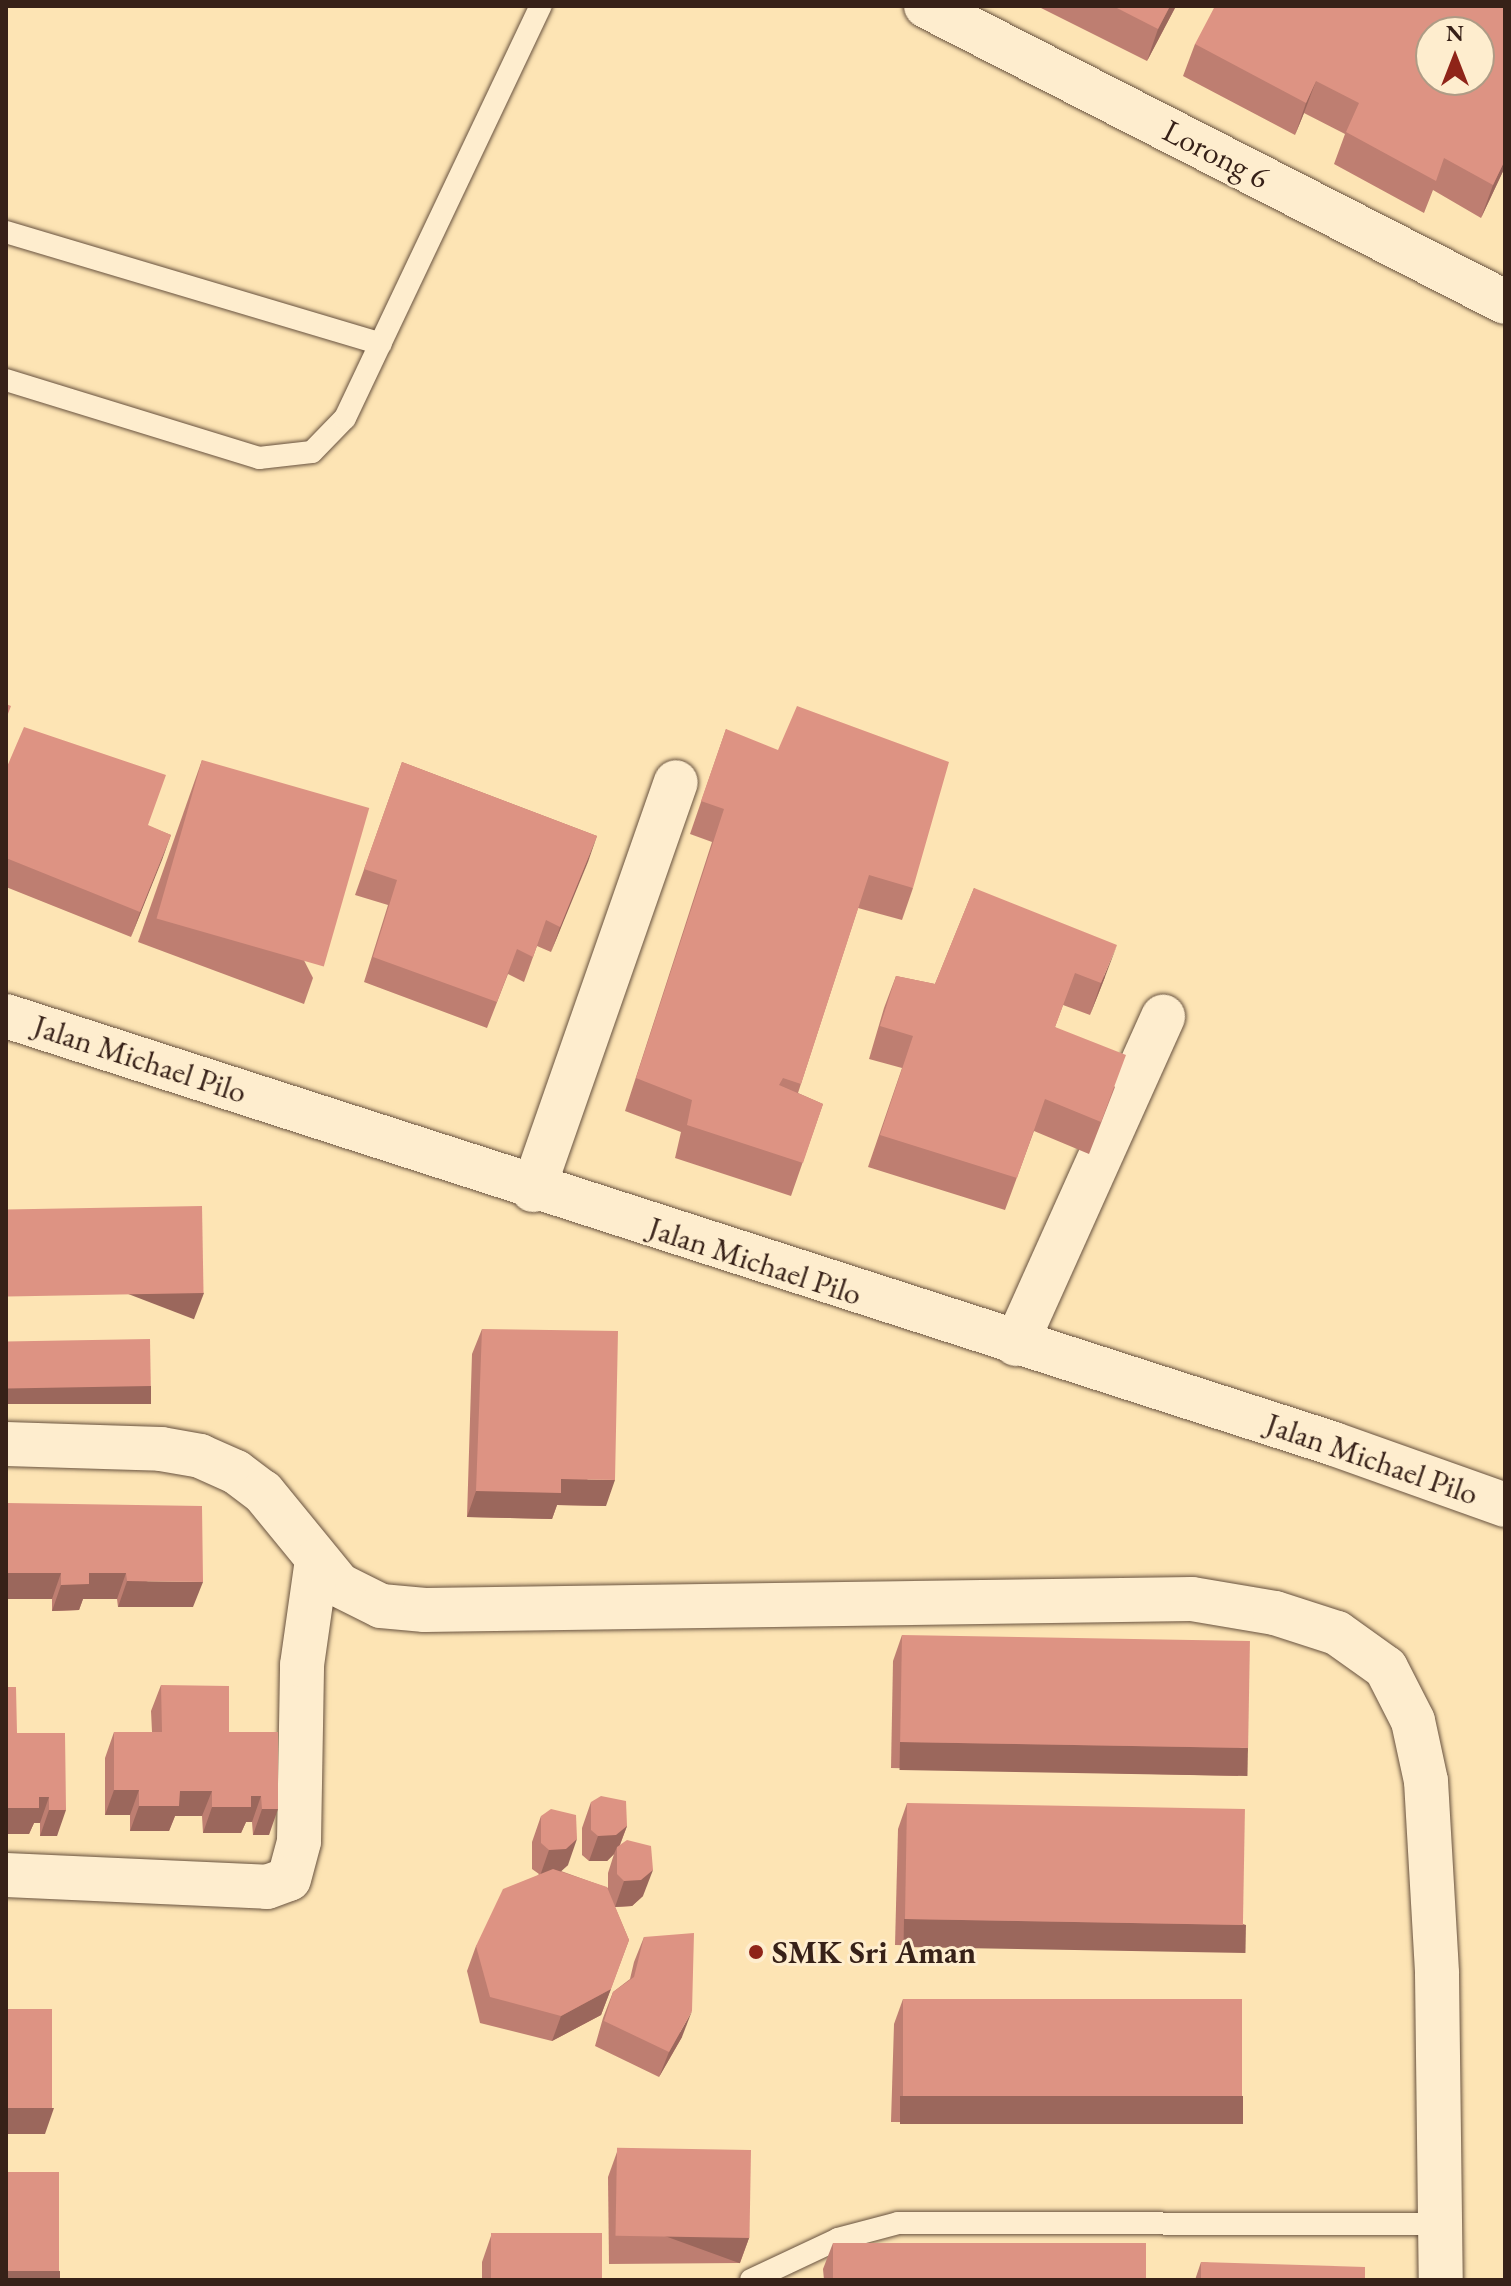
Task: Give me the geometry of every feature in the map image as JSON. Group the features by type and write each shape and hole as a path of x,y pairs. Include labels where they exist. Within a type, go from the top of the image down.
{"street":[{"name":"Lorong 6","path":"926,6 1505,302"},
{"path":"533,1190 676,782"},
{"name":"Jalan Michael Pilo","path":"6,1016 533,1190 1334,1444 1505,1505"},
{"path":"1016,1344 1163,1017"},
{"path":"6,1444 161,1449 200,1456 236,1472 263,1492 339,1585 363,1599 425,1610 1192,1599 1275,1613 1337,1633 1386,1668 1413,1721 1426,1781 1437,1974 1441,2280"},
{"path":"6,1875 267,1887 289,1879 296,1869 299,1841 302,1665 317,1560"}],"lane":[{"path":"6,380 259,458 312,452 345,418 541,6"},
{"path":"6,232 381,344"},
{"path":"751,2280 838,2239 898,2223 1441,2224"}],"building":[{"path":"1113,6 1170,6 1158,29"},
{"path":"1215,6 1505,6 1505,160 1493,185 1444,158 1436,181 1346,132 1359,103 1316,81 1306,103 1195,44"},
{"path":"797,706 949,762 913,888 869,875 801,1084 783,1078 779,1085 823,1104 803,1163 687,1125 692,1100 636,1078 724,809 701,801 726,729 778,750"},
{"path":"24,727 166,775 148,825 171,835 140,912 6,858 6,769"},
{"path":"202,760 369,808 324,967 157,919"},
{"path":"402,762 597,836 560,927 546,920 533,957 517,949 497,1002 373,957 397,880 364,869"},
{"path":"974,888 1117,945 1101,983 1075,973 1055,1027 1126,1055 1101,1122 1045,1099 1017,1178 880,1135 913,1036 880,1026 896,976 935,984"},
{"path":"202,1206 204,1293 8,1296 6,1209"},
{"path":"482,1329 618,1331 615,1480 561,1479 561,1493 476,1491"},
{"path":"150,1339 151,1386 7,1389 6,1342"},
{"path":"6,1503 202,1506 203,1582 127,1581 126,1573 89,1573 89,1584 61,1585 61,1573 8,1573 6,1583"},
{"path":"902,1635 1250,1641 1248,1748 900,1742"},
{"path":"161,1685 229,1686 229,1732 278,1732 278,1809 262,1809 261,1796 251,1796 251,1807 212,1807 212,1791 180,1791 179,1806 139,1806 139,1790 114,1790 114,1732 162,1732"},
{"path":"6,1687 16,1687 17,1733 65,1733 66,1810 49,1810 49,1797 39,1797 39,1808 6,1808"},
{"path":"601,1796 626,1801 627,1826 616,1835 598,1836 591,1830 591,1802"},
{"path":"907,1803 1245,1809 1243,1925 905,1919"},
{"path":"551,1809 576,1815 577,1839 566,1849 549,1850 541,1843 541,1816"},
{"path":"627,1840 651,1846 653,1870 641,1880 624,1881 617,1874 617,1847"},
{"path":"553,1869 607,1887 629,1940 611,1989 561,2016 490,1997 476,1946 503,1889"},
{"path":"694,1933 692,2011 669,2052 604,2021 613,1992 634,1977 644,1937"},
{"path":"903,1999 1242,1999 1242,2096 903,2096"},
{"path":"6,2009 52,2009 52,2108 6,2108"},
{"path":"617,2148 751,2150 749,2238 615,2236"},
{"path":"6,2172 59,2172 59,2271 6,2271"},
{"path":"491,2233 602,2233 602,2280 491,2280"},
{"path":"833,2243 1146,2243 1146,2280 833,2280"},
{"path":"1201,2262 1365,2267 1365,2280 1201,2280"}],"place":[{"name":"SMK Sri Aman","path":"756,1952"}]}
